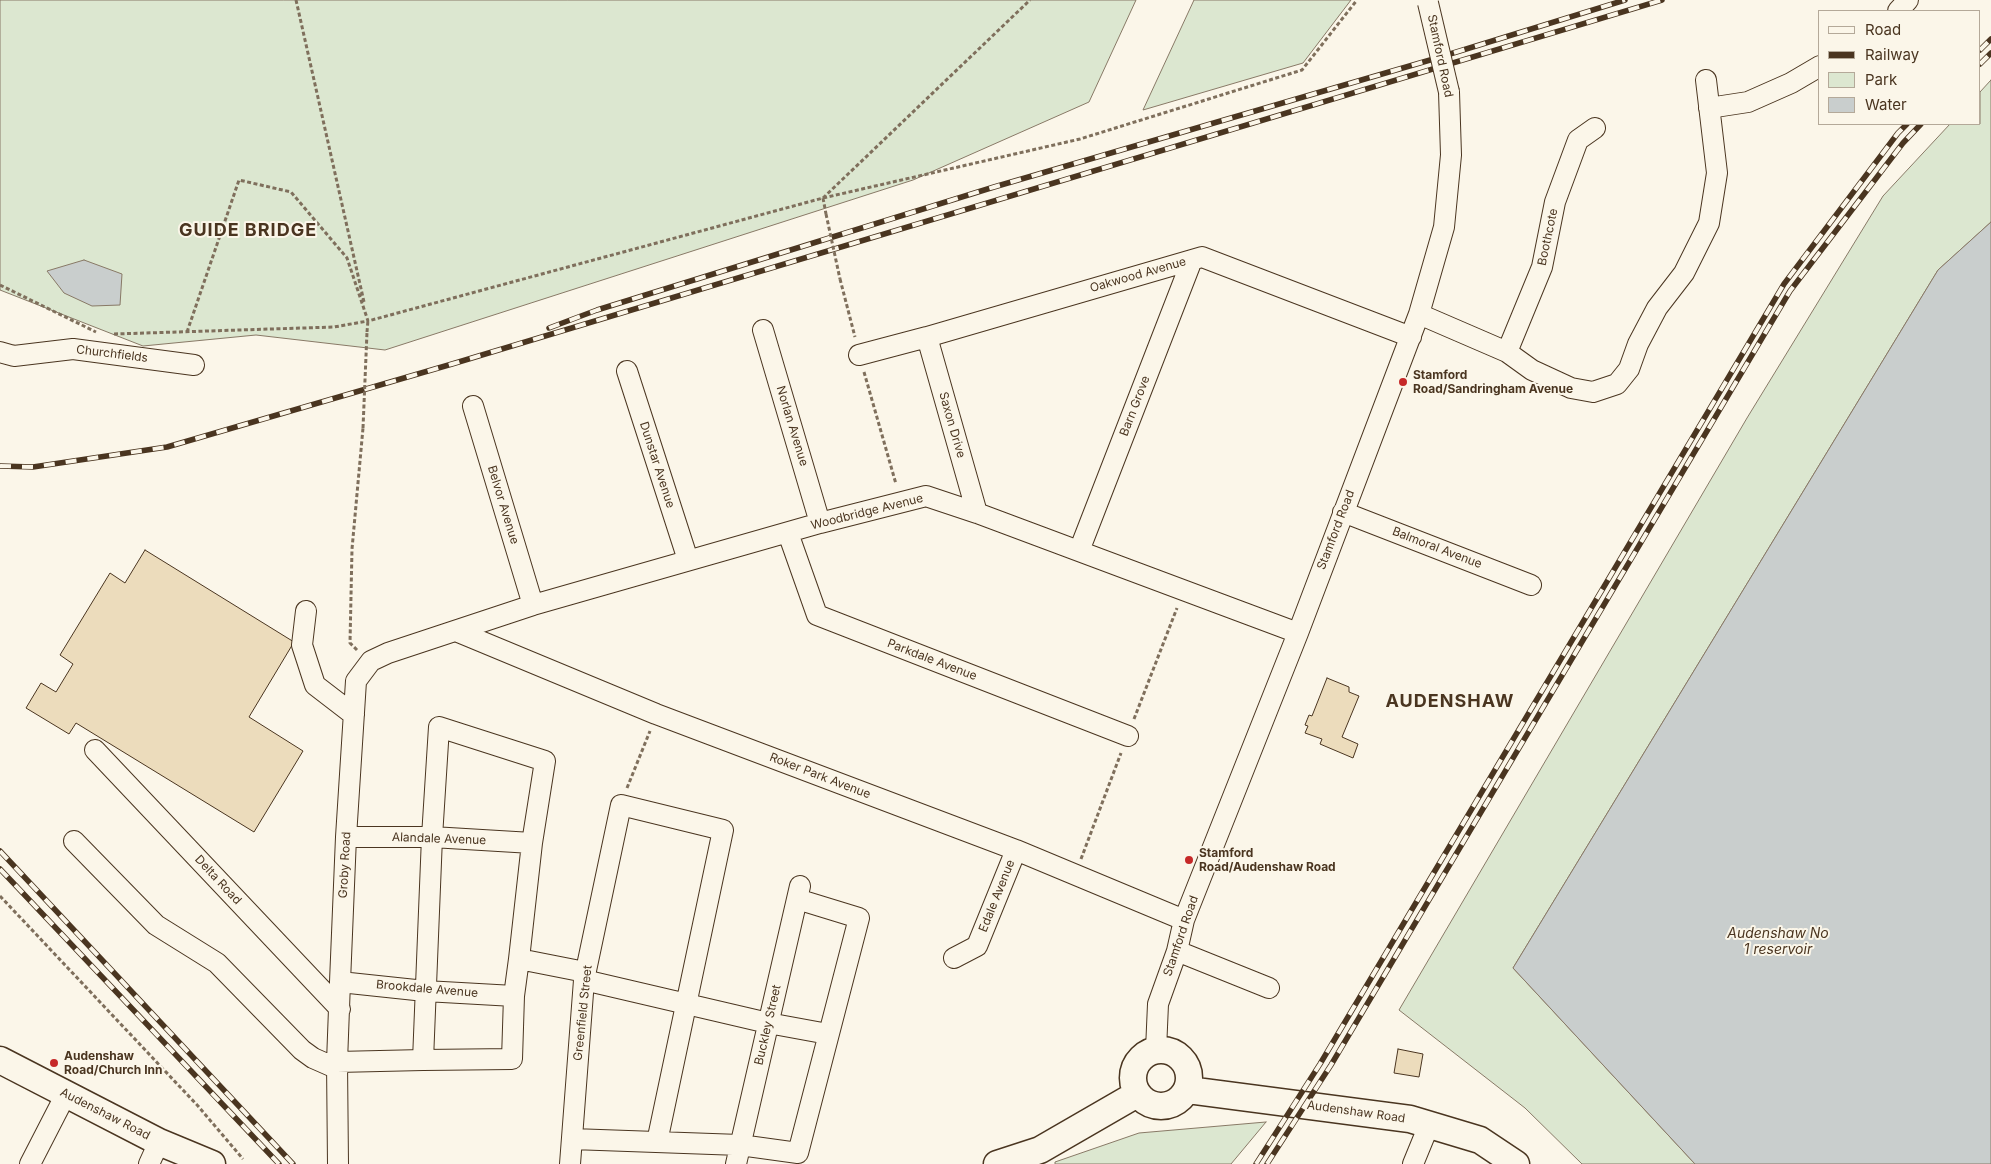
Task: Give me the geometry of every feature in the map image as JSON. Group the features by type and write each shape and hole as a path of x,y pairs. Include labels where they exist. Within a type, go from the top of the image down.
{"main road":[{"path":"1156,1050 1173,1052 1184,1061 1190,1078 1188,1090 1176,1103 1164,1107 1147,1103 1137,1094 1132,1082 1134,1068 1141,1057 1156,1050"},
{"name":"Audenshaw Road","path":"0,1060 66,1094 154,1153 212,1164"},
{"name":"Audenshaw Road","path":"1188,1090 1410,1119 1480,1140 1516,1164"},
{"path":"997,1164 1040,1150 1137,1094"}],"street":[{"path":"1899,10 1908,0"},
{"name":"Stamford Road","path":"1156,1050 1158,1004 1176,952 1184,920 1298,633 1411,337 1444,227 1451,155 1449,92 1428,1"},
{"path":"1709,108 1748,102 1791,83 1818,67"},
{"path":"1419,314 1507,352 1532,370 1571,388 1593,392 1617,384 1630,369 1638,344 1657,308 1684,273 1709,223 1717,173 1706,80"},
{"name":"Boothcote","path":"1507,352 1542,267 1555,202 1578,140 1595,128"},
{"name":"Oakwood Avenue","path":"859,355 928,337 1202,257 1411,337"},
{"name":"Barn Grove","path":"1079,552 1192,260"},
{"name":"Norlan Avenue","path":"763,330 820,523"},
{"name":"Saxon Drive","path":"928,337 977,513"},
{"name":"Churchfields","path":"0,352 14,356 73,349 194,365"},
{"name":"Dunstar Avenue","path":"626,371 688,560"},
{"name":"Belvor Avenue","path":"473,406 533,604"},
{"name":"Woodbridge Avenue","path":"456,631 533,604 820,523 926,496 977,513 1298,633"},
{"name":"Balmoral Avenue","path":"1343,512 1531,585"},
{"name":"Parkdale Avenue","path":"788,533 817,615 1128,736"},
{"path":"306,611 302,645 315,685 354,715"},
{"name":"Groby Road","path":"338,1164 340,982 346,836 356,681 371,661 388,653 456,631"},
{"name":"Roker Park Avenue","path":"456,631 656,714 1016,850 1184,920"},
{"path":"74,841 156,925 221,966 302,1050 313,1058 338,1066 423,1060 512,1058 514,996 532,843 545,761 439,727 432,837 423,1060"},
{"name":"Delta Road","path":"95,750 340,1009"},
{"path":"621,805 723,830 657,1142"},
{"name":"Greenfield Street","path":"570,1164 584,976 621,805"},
{"name":"Alandale Avenue","path":"346,836 432,837 532,843"},
{"name":"Edale Avenue","path":"954,958 977,946 1016,850"},
{"name":"Buckley Street","path":"738,1155 798,892 859,918 828,1034"},
{"path":"1176,952 1269,988"},
{"path":"519,959 686,1004 768,1023 828,1034 798,1153 738,1155 657,1142 572,1139"},
{"name":"Brookdale Avenue","path":"340,982 425,991 514,996"},
{"path":"30,1164 66,1094"},
{"path":"1413,1164 1428,1125"}],"path":[{"path":"296,0 368,321 364,428 352,549 350,643 371,661"},
{"path":"823,198 1030,0"},
{"path":"109,334 334,327 368,321 823,198 1080,139 1302,70 1357,0"},
{"path":"187,332 239,180 291,192 347,258 368,321"},
{"path":"823,198 840,279 859,355 901,501"},
{"path":"0,285 100,334"},
{"path":"621,805 656,714"},
{"path":"0,896 198,1106 243,1159"}],"green space":[{"path":"0,0 1136,0 1089,102 913,180 385,350 256,335 143,346 0,290"},
{"path":"1194,0 1351,0 1303,63 1143,110"},
{"path":"1991,80 1991,222 1938,270 1513,968 1695,1164 1582,1164 1525,1108 1399,1010 1747,418 1883,196 1949,125 1981,125 1981,91"},
{"path":"1266,1122 1231,1164 1055,1164 1055,1162 1139,1133"}],"water":[{"name":"Audenshaw No 1 reservoir","path":"1991,222 1991,1164 1695,1164 1513,968 1938,270"},
{"path":"84,260 122,274 120,305 92,306 64,293 47,271"}],"building":[{"path":"145,550 294,642 249,717 303,751 254,832 76,723 69,734 26,708 41,683 56,692 73,664 60,655 110,573 125,583"},
{"path":"1327,678 1349,687 1349,692 1359,696 1342,737 1358,744 1353,758 1320,744 1322,739 1305,733 1308,726 1305,725 1309,715 1312,716"},
{"path":"1398,1049 1423,1054 1419,1077 1394,1073"}],"railway":[{"path":"549,328 597,310 994,187 1437,58 1625,0"},
{"path":"0,466 33,467 167,447 452,364 1662,0"},
{"path":"1981,49 1991,39"},
{"path":"1981,63 1991,53"},
{"path":"1256,1164 1320,1064 1784,284 1906,125"},
{"path":"1267,1164 1331,1065 1790,291 1903,143 1920,125"},
{"path":"0,851 293,1164"},
{"path":"0,869 279,1164"}],"place":[{"name":"Stamford Road/Sandringham Avenue","path":"1403,382"},
{"name":"Stamford Road/Audenshaw Road","path":"1189,860"},
{"name":"Audenshaw Road/Church Inn","path":"54,1063"}],"district":[{"name":"GUIDE BRIDGE","path":"248,231"},
{"name":"AUDENSHAW","path":"1450,702"}]}
